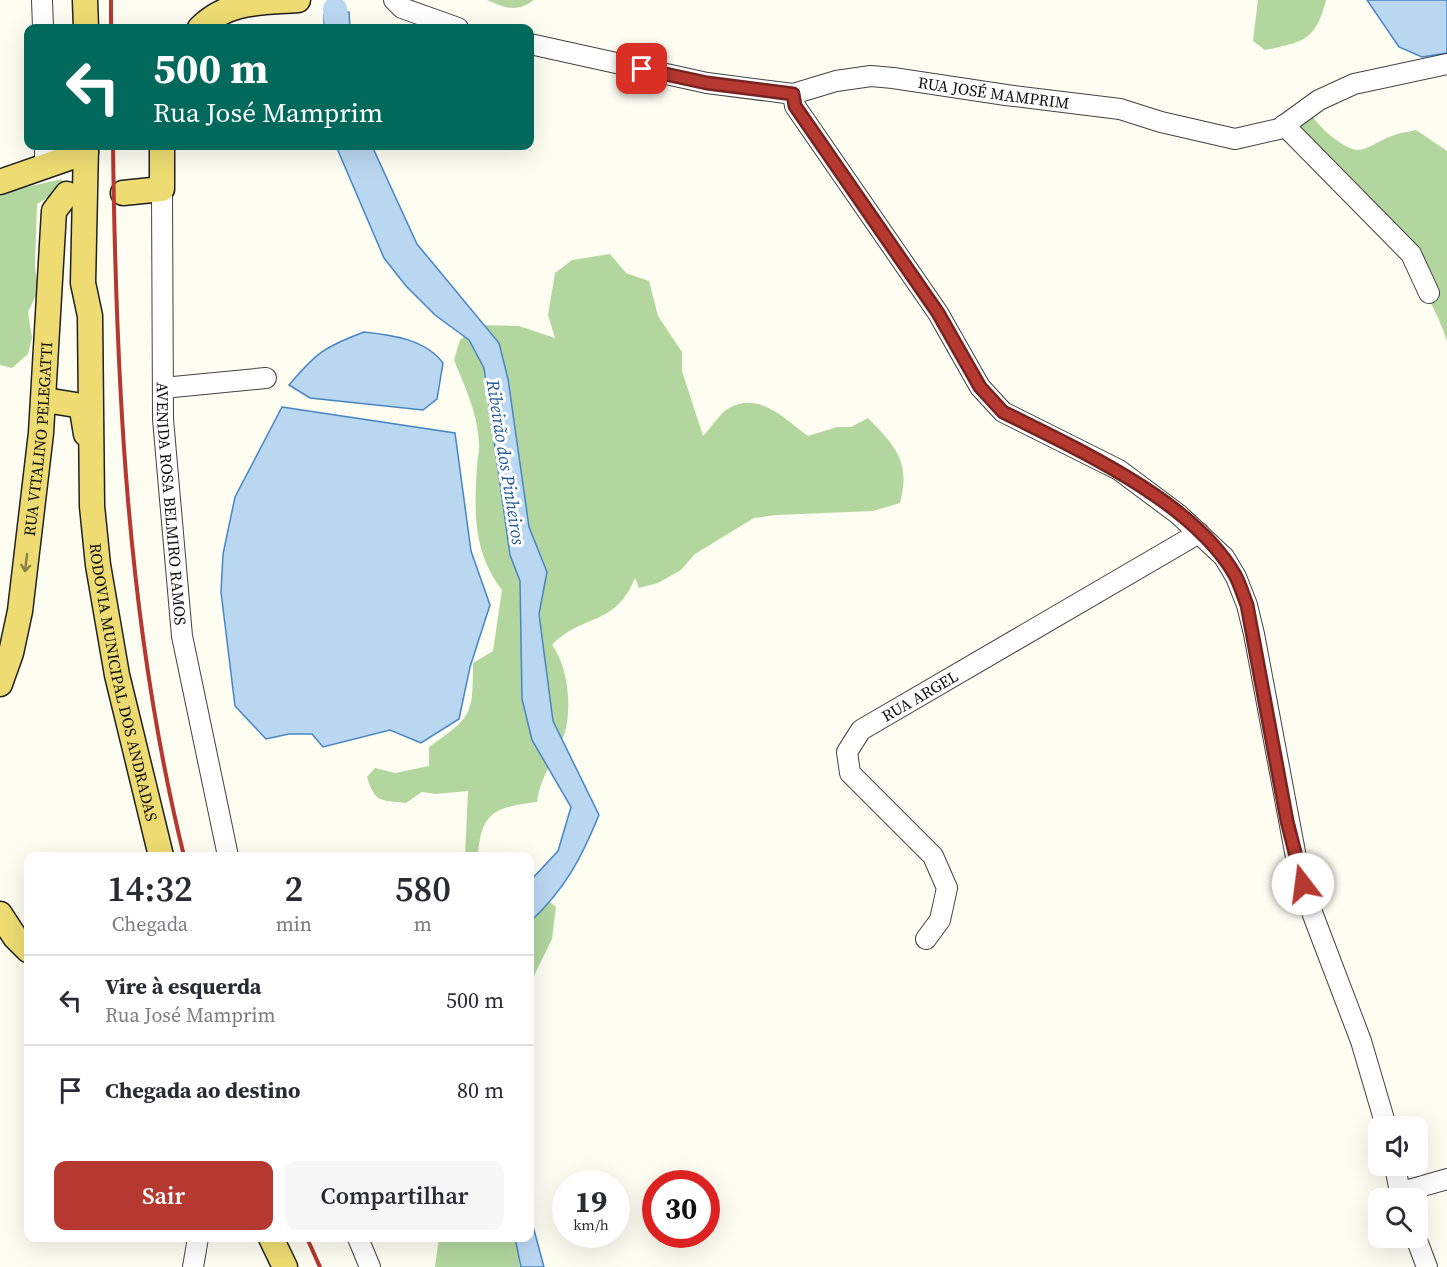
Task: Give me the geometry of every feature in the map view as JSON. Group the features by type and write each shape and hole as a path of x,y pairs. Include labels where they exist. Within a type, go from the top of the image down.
{"main road":[{"path":"85,0 86,24"},
{"path":"205,24 221,10 240,3 298,0"},
{"path":"0,182 45,157 81,150"},
{"name":"RODOVIA MUNICIPAL DOS ANDRADAS","path":"86,150 83,283 90,316 93,496 98,566 117,675 160,852"},
{"name":"AVENIDA ROSA BELMIRO RAMOS","path":"162,150 162,189"},
{"path":"111,193 162,189"},
{"name":"RUA VITALINO PELEGATTI","path":"0,684 11,652 20,611 45,400 54,211 67,194"},
{"name":"RODOVIA MUNICIPAL DOS ANDRADAS","path":"83,283 75,306 79,480 82,492 93,496"},
{"path":"45,400 76,405"},
{"path":"0,914 24,946"},
{"path":"273,1242 285,1267"}],"street":[{"path":"42,0 43,24"},
{"path":"394,0 402,8 447,24"},
{"name":"RUA JOSÉ MAMPRIM","path":"534,45 707,83 793,94 836,81 871,76 893,78 1120,109 1161,122 1235,139 1258,135 1284,126 1335,91 1354,84 1447,64"},
{"path":"793,94 795,106 938,313 990,400 1003,412 1119,470 1199,533 1224,557 1236,577 1247,605 1298,868 1313,915 1361,1041 1383,1116"},
{"path":"1284,126 1411,254 1430,293"},
{"name":"AVENIDA ROSA BELMIRO RAMOS","path":"162,189 163,419 182,636 227,852"},
{"path":"164,388 266,378"},
{"name":"RUA ARGEL","path":"926,939 940,920 947,888 933,856 849,773 847,752 861,730 1199,533"},
{"path":"1422,1188 1447,1179"},
{"path":"193,1267 197,1242"},
{"path":"360,1242 370,1267"},
{"path":"1420,1248 1427,1267"}],"green space":[{"path":"487,0 534,0 522,7 511,8"},
{"path":"1258,0 1326,0 1318,24 1306,37 1290,44 1265,50 1253,41"},
{"path":"1310,111 1330,135 1353,149 1363,149 1386,138 1416,130 1447,151 1447,341 1436,313 1401,255 1295,123"},
{"path":"62,179 63,189 37,204 35,265 38,291 28,312 32,338 28,354 12,368 0,365 0,193"},
{"path":"610,254 626,273 649,281 658,316 682,352 682,371 703,436 718,417 729,408 740,404 751,403 771,409 808,436 837,427 851,427 868,418 886,437 898,455 902,465 903,488 900,503 873,511 754,518 695,554 681,570 658,583 639,588 635,578 618,605 564,635 552,645 565,675 568,699 567,722 562,741 542,783 537,802 511,806 494,813 483,828 478,852 465,852 468,791 436,794 422,792 406,803 390,801 376,796 367,777 375,768 395,773 429,766 429,747 454,729 467,713 472,694 473,663 493,651 502,590 485,561 478,531 476,500 478,433 470,401 454,360 460,340 477,325 519,326 555,338 548,315 555,273 572,260"},
{"path":"534,889 556,907 552,939 534,976"},
{"path":"438,1242 516,1242 520,1267 435,1267"}],"water":[{"path":"1367,0 1447,0 1447,53 1422,57 1399,47"},
{"path":"349,12 350,24 324,24 324,15"},
{"path":"338,150 374,150 417,244 499,343 508,379 529,527 547,572 539,614 553,721 599,815 571,873 553,898 534,918 534,877 558,851 571,807 532,740 522,699 520,581 510,555 484,368 469,340 435,315 406,286 384,258"},
{"path":"364,332 417,343 436,355 443,363 437,399 423,410 310,398 289,385 306,365 322,352"},
{"path":"282,407 455,433 471,551 490,605 470,667 459,719 421,743 390,730 323,747 312,734 289,734 266,739 235,706 221,592 223,554 235,497"},
{"path":"534,1230 544,1267 521,1267 516,1242 534,1242"}],"waterway":[{"name":"Ribeirão dos Pinheiros","path":"335,9 337,24"}],"railway":[{"path":"111,0 111,24"},
{"path":"113,150 117,324 128,503 149,681 183,852"},
{"path":"309,1242 320,1267"}],"route":[{"path":"642,69 707,83 793,94 795,106 938,313 980,387 990,400 1003,412 1119,470 1178,514 1224,557 1236,577 1247,605 1287,821 1303,884"}]}
